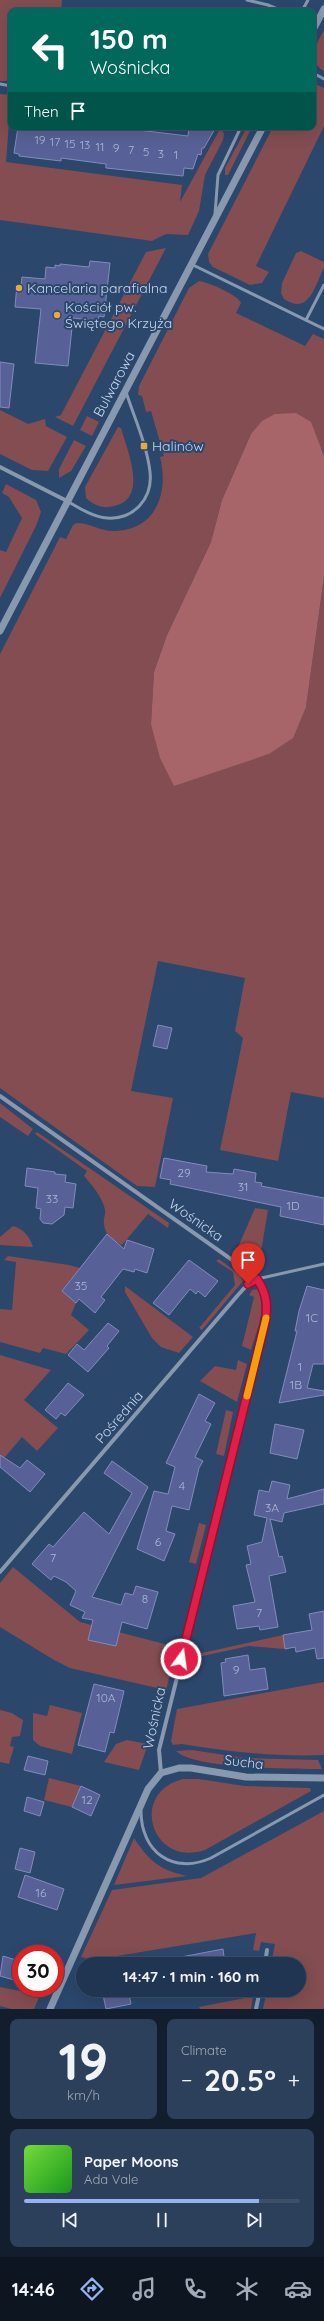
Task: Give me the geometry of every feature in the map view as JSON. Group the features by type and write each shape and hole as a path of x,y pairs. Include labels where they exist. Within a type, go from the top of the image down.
{"street":[{"path":"316,24 324,9"},
{"name":"Bulwarowa","path":"0,631 261,130"},
{"path":"0,467 67,501"},
{"name":"Wośnicka","path":"0,1096 257,1279 264,1290 266,1301 265,1323 159,1750 161,1773"},
{"name":"Pośrednia","path":"0,1572 238,1295 248,1284 257,1279"},
{"name":"Sucha","path":"161,1773 179,1768 191,1768 246,1777 324,1778"},
{"path":"50,2009 148,1789 161,1773"},
{"path":"266,1957 267,1950"},
{"path":"256,2009 259,1997"}],"lane":[{"path":"247,0 275,8"},
{"path":"215,218 218,175 240,130"},
{"path":"191,264 324,329"},
{"path":"306,320 324,284"},
{"path":"67,501 95,515 106,518 117,518 134,512 145,499 150,485 150,471 125,390"},
{"path":"257,1279 324,1264"},
{"path":"141,1805 143,1832 148,1843 166,1859 178,1863 195,1865 211,1858 324,1795"}],"shaded area":[{"path":"0,0 62,0 61,8 8,8 8,78 6,81 0,81"},
{"path":"324,30 324,71 316,63 316,46"},
{"path":"316,84 324,88 324,126 256,266 269,272 262,283 250,285 213,267 209,262 208,254 271,130 316,130"},
{"path":"0,94 8,95 8,130 6,162 182,185 180,202 219,130 222,130 224,134 223,140 205,175 199,211 188,235 166,234 152,241 0,220"},
{"path":"245,130 250,130 228,175 225,175 225,168"},
{"path":"166,248 73,426 55,417 61,415 146,252"},
{"path":"301,251 324,262 324,267 314,290 305,301 300,304 284,299 281,293 282,283 296,253"},
{"path":"199,281 222,289 239,300 241,303 236,313 305,346 313,334 324,339 324,456 322,449 251,434 222,500 211,542 167,635 154,672 151,724 246,761 269,754 306,707 324,577 324,1098 291,1092 278,1161 220,1150 243,1038 235,1031 245,978 158,961 131,1091 173,1098 155,1187 137,1186 0,1088 0,654 60,537 66,539 73,525 77,523 86,524 108,531 128,529 140,524 149,517 156,508 162,484 160,457 164,456 151,411 146,412 142,396 138,395 139,386 189,288"},
{"path":"0,410 28,424 45,419 46,426 67,437 48,471 32,470 0,454"},
{"path":"296,413 311,422 324,456 324,577 306,707 293,738 269,754 174,786 160,758 151,724 154,672 167,635 211,542 222,500 251,434 262,421 275,414"},
{"path":"87,416 99,422 92,436 80,430"},
{"path":"118,427 121,428 131,461 133,484 131,494 125,502 110,507 103,507 96,505 86,498 85,487"},
{"path":"74,440 86,446 71,471 59,478 59,469"},
{"path":"6,484 36,500 41,512 36,526 0,598 0,550 6,552 22,518 9,497 2,493"},
{"path":"0,1103 33,1129 28,1136 0,1117"},
{"path":"37,1132 169,1223 168,1228 148,1214 122,1245 115,1241 107,1234 104,1227 104,1205 97,1192 84,1176 87,1171 35,1134"},
{"path":"255,1208 268,1210 261,1252 263,1253 258,1270 235,1254"},
{"path":"13,1226 26,1234 33,1247 0,1245 0,1237"},
{"path":"8,1256 80,1268 62,1291 76,1303 71,1315 89,1330 66,1354 43,1348 40,1353 0,1342 0,1309 12,1310 16,1262 4,1260"},
{"path":"219,1259 240,1275 243,1281 202,1330 199,1328 235,1285 233,1272 216,1261"},
{"path":"125,1286 193,1337 179,1353 161,1347 152,1338 125,1292"},
{"path":"258,1289 262,1304 260,1320 251,1350 242,1346 254,1297 249,1295 252,1290"},
{"path":"0,1355 51,1370 24,1400 58,1428 37,1451 22,1437 0,1463"},
{"path":"238,1360 247,1364 237,1402 200,1381 215,1366 236,1370"},
{"path":"226,1410 233,1412 224,1456 216,1454"},
{"path":"199,1523 206,1525 196,1564 189,1562"},
{"path":"13,1567 80,1622 176,1647 164,1700 155,1698 157,1688 70,1668 0,1627 0,1583"},
{"path":"283,1635 285,1649 249,1646 198,1657 197,1654"},
{"path":"324,1682 324,1755 253,1753 182,1744 173,1745 171,1741 177,1709"},
{"path":"50,1705 82,1713 72,1754 40,1746 33,1740 33,1713 47,1716"},
{"path":"0,1710 12,1713 23,1720 20,1736 12,1737 10,1746 14,1747 9,1764 0,1762"},
{"path":"127,1740 148,1744 139,1770 104,1762 116,1744"},
{"path":"192,1750 244,1758 318,1760 322,1769 223,1765 186,1757 176,1751"},
{"path":"49,1778 81,1786 72,1807 44,1800"},
{"path":"183,1779 199,1779 244,1786 310,1788 311,1791 205,1850 187,1853 171,1848 160,1839 154,1826 152,1812 156,1799 166,1787"},
{"path":"324,1811 324,2009 263,2009 266,1997 306,1997 306,1957 272,1957 275,1944 261,1942 259,1951 253,1950 256,1933 111,1957 81,1957 112,1890 201,1878"},
{"path":"134,1838 150,1859 169,1871 187,1876 114,1885"},
{"path":"0,1987 12,1989 12,1997 39,1997 34,2009 11,2009 0,2006"},
{"path":"253,1997 251,2009 200,2009 199,2007"}],"building":[{"path":"18,130 138,130 188,136 189,130 214,130 204,148 202,148 201,155 198,154 193,169 184,168 183,176 106,168 106,164 61,158 61,161 19,156 19,154 14,153"},
{"name":"Kościół pw. Świętego Krzyża","path":"90,261 110,263 104,317 99,316 98,321 73,318 68,366 35,363 41,309 15,307 17,284 21,285 22,277 45,279 46,267 55,268 55,265 60,266 60,264 89,267"},
{"path":"0,362 14,364 9,408 0,407"},
{"path":"158,1025 172,1028 167,1049 153,1046"},
{"path":"164,1158 207,1166 206,1172 233,1174 234,1169 256,1173 255,1182 262,1183 261,1186 324,1198 324,1225 280,1216 281,1207 170,1184 171,1180 160,1178"},
{"path":"27,1168 66,1175 65,1182 76,1184 73,1208 65,1207 64,1215 52,1224 43,1223 40,1219 41,1209 36,1208 38,1188 25,1186"},
{"path":"107,1234 124,1249 127,1240 154,1249 147,1273 135,1269 134,1272 123,1269 101,1297 105,1300 95,1313 79,1299 76,1303 62,1291"},
{"path":"189,1260 218,1281 205,1297 198,1291 196,1294 190,1289 169,1315 153,1303"},
{"path":"307,1286 324,1290 324,1364 313,1364 307,1388 324,1391 324,1395 279,1403 297,1331 295,1331 299,1311"},
{"path":"108,1323 119,1331 107,1346 109,1348 88,1372 68,1355 77,1344 84,1350"},
{"path":"68,1383 84,1395 65,1416 61,1413 56,1419 45,1410"},
{"path":"199,1394 215,1403 205,1421 211,1424 195,1457 203,1461 199,1468 189,1510 172,1506 166,1531 175,1534 164,1561 137,1549 154,1491 168,1494 175,1467 166,1463"},
{"path":"275,1424 304,1430 297,1459 270,1453"},
{"path":"0,1455 20,1468 27,1460 45,1474 30,1492 0,1467"},
{"path":"112,1461 148,1487 92,1597 121,1605 125,1593 133,1595 136,1586 158,1592 147,1629 122,1622 116,1646 88,1640 93,1620 82,1618 85,1612 70,1605 76,1591 66,1582 54,1576 51,1580 32,1564 49,1544 53,1547 84,1512 109,1534 132,1493 104,1473"},
{"path":"272,1481 290,1485 287,1499 324,1489 324,1504 284,1513 282,1522 270,1519 279,1557 282,1556 286,1572 269,1576 278,1627 260,1630 259,1626 237,1629 233,1606 255,1602 246,1565 251,1564 247,1546 262,1542 267,1518 254,1515 259,1490 269,1492"},
{"path":"324,1611 324,1658 317,1659 315,1648 296,1652 295,1647 285,1649 283,1635 312,1630 309,1614"},
{"path":"248,1655 250,1670 265,1668 268,1689 224,1696 221,1663 226,1662 225,1659"},
{"path":"94,1684 124,1691 114,1733 110,1732 105,1752 78,1745"},
{"path":"28,1756 48,1761 45,1775 24,1770"},
{"path":"81,1786 100,1795 91,1816 72,1807"},
{"path":"27,1797 44,1802 40,1816 24,1811"},
{"path":"20,1848 35,1852 30,1873 15,1869"},
{"path":"25,1875 64,1889 57,1910 18,1897"},
{"path":"223,1949 224,1957 181,1957"},
{"path":"3,1956 12,1959 12,1979 0,1976"},
{"path":"103,1997 130,1997 131,2004 106,2009"}],"slow traffic":[{"path":"247,1396 266,1318"}],"place":[{"name":"Kancelaria parafialna","path":"19,288"},
{"name":"Kościół pw. Świętego Krzyża","path":"57,315"},
{"name":"Halinów","path":"144,446"}],"route":[{"path":"181,1659 267,1313 264,1290 257,1279 248,1284"}]}
